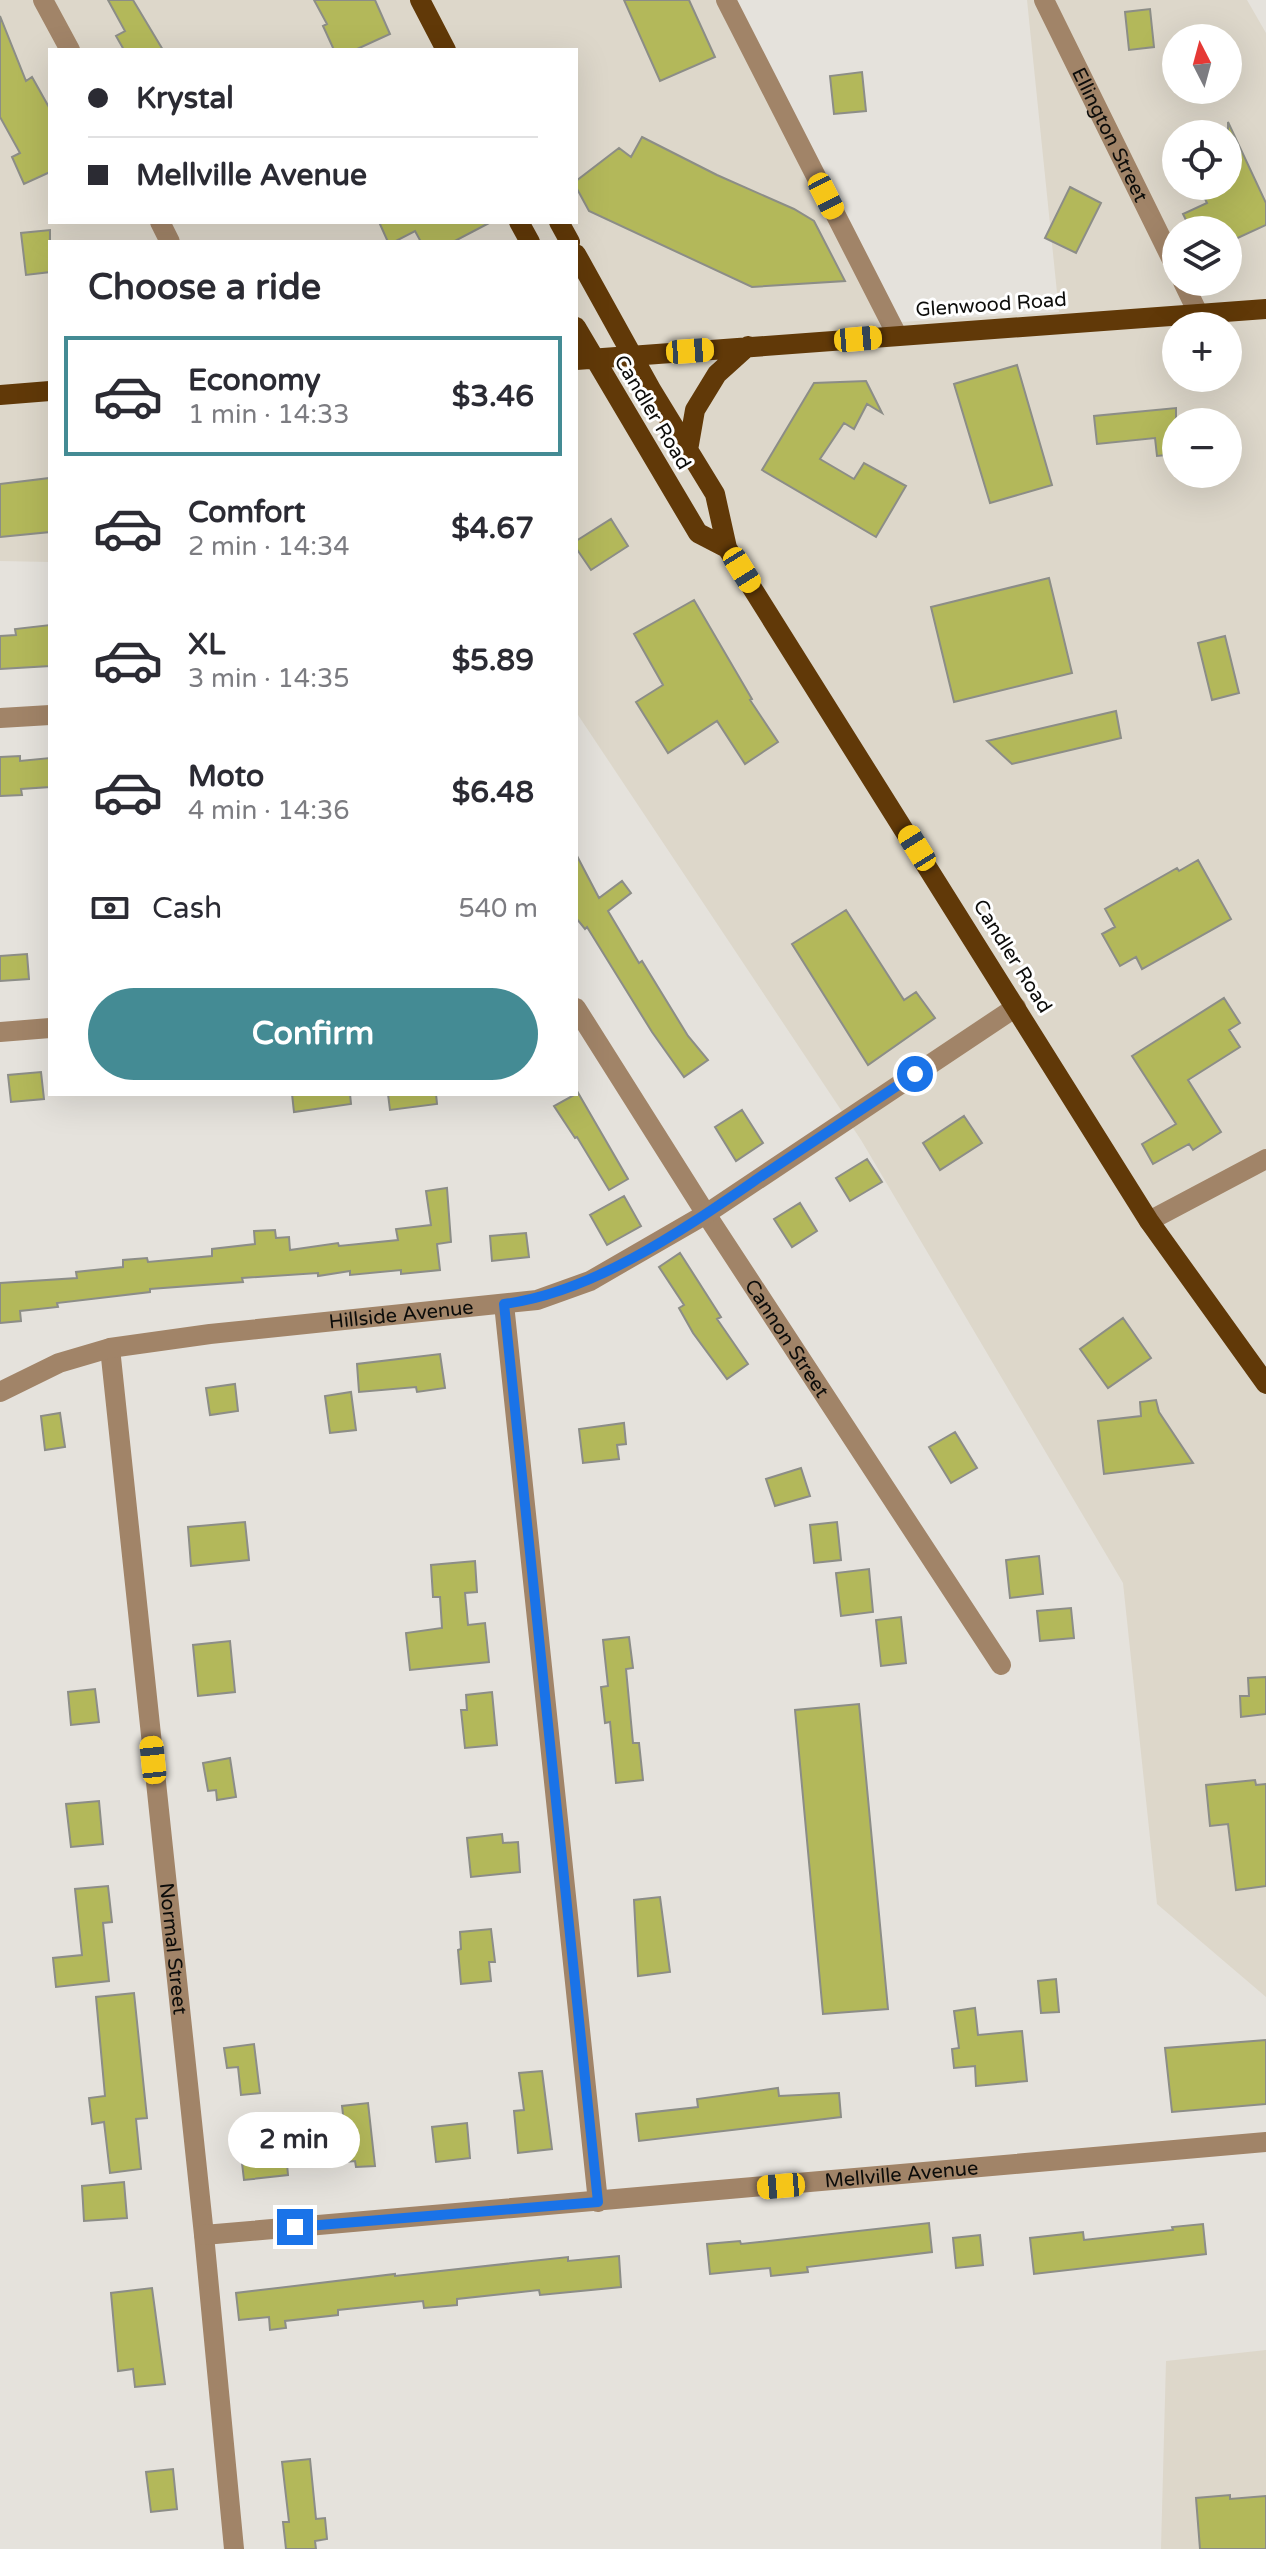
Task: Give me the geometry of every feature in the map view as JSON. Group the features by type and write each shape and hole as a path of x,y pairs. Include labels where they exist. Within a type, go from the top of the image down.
{"main road":[{"path":"420,0 445,48"},
{"name":"Candler Road","path":"578,258 715,494 727,548 1149,1221 1266,1384"},
{"name":"Glenwood Road","path":"1215,312 1266,309"},
{"name":"Glenwood Road","path":"585,359 1162,316"},
{"name":"Candler Road","path":"578,334 585,359 698,533 727,548"},
{"path":"688,450 695,410 717,374 748,346"},
{"path":"0,395 48,391"}],"street":[{"path":"43,0 69,48"},
{"path":"726,0 897,335"},
{"name":"Ellington Street","path":"1044,0 1162,240"},
{"path":"0,718 48,715"},
{"name":"Hillside Avenue","path":"0,1392 59,1363 110,1348 537,1300 590,1281 706,1214 1016,1007"},
{"name":"Cannon Street","path":"578,1011 706,1214 1001,1665"},
{"path":"0,1032 48,1028"},
{"path":"1149,1221 1266,1159"},
{"path":"504,1304 598,2202"},
{"name":"Normal Street","path":"110,1348 204,2235 234,2549"},
{"name":"Mellville Avenue","path":"204,2235 1266,2142"}],"shaded area":[{"path":"0,0 726,0 885,323 1059,312 1027,0 1247,0 1266,33 1266,1997 1157,1904 1123,1583 861,1140 578,715 578,240 48,240 48,562 0,561"},
{"path":"1266,2350 1266,2549 1161,2549 1166,2361"}],"building":[{"path":"108,0 133,0 162,48 123,48 116,36 125,31"},
{"path":"314,0 375,0 390,34 359,48 333,48 323,26 327,24"},
{"path":"624,0 689,0 715,57 660,81"},
{"path":"1150,9 1154,47 1129,50 1125,12"},
{"path":"0,16 26,81 32,77 48,105 48,173 24,184 12,157 20,153 0,117"},
{"path":"862,72 866,111 834,114 830,76"},
{"path":"642,137 794,209 814,221 845,281 752,287 589,211 578,191 578,179 619,148 631,157"},
{"path":"1242,152 1266,203 1266,225 1242,236 1242,216 1184,216 1207,203 1206,200 1242,200"},
{"path":"1070,187 1101,203 1076,253 1045,238"},
{"path":"380,224 487,224 457,240 420,240 415,231 398,240 387,240"},
{"path":"50,230 48,272 26,275 21,233"},
{"path":"1017,365 1052,485 990,503 954,384"},
{"path":"866,381 882,413 867,404 854,429 844,423 820,459 854,479 864,463 906,486 876,537 762,470 814,383"},
{"path":"1162,409 1162,455 1157,456 1155,438 1097,444 1094,416"},
{"path":"48,478 48,532 0,537 0,484"},
{"path":"611,519 628,546 591,570 578,551 578,540"},
{"path":"1049,578 1072,673 954,702 931,607"},
{"path":"694,600 750,700 778,742 745,764 717,721 668,753 636,702 663,685 634,634"},
{"path":"48,625 48,666 0,669 0,636 16,635 15,629"},
{"path":"1225,636 1239,693 1212,700 1198,643"},
{"path":"1116,711 1121,738 1012,764 987,741"},
{"path":"20,756 20,761 48,758 48,787 21,789 22,795 0,796 0,757"},
{"path":"578,858 599,898 622,881 631,893 608,911 639,963 642,961 688,1036 708,1060 684,1077 652,1032 587,927 585,929 578,920"},
{"path":"1198,860 1231,919 1142,969 1136,957 1120,966 1102,934 1115,927 1105,909 1177,868 1179,871"},
{"path":"846,910 904,1000 916,992 935,1018 868,1065 792,944"},
{"path":"27,954 29,979 0,981 0,956"},
{"path":"1224,998 1240,1023 1229,1030 1240,1047 1188,1080 1221,1132 1193,1150 1189,1144 1153,1164 1142,1144 1176,1124 1132,1056"},
{"path":"41,1072 44,1099 11,1102 8,1075"},
{"path":"578,1093 628,1179 609,1190 554,1106 578,1096"},
{"path":"292,1096 350,1096 351,1104 294,1112"},
{"path":"388,1096 436,1096 437,1104 390,1110"},
{"path":"742,1110 763,1143 736,1161 715,1127"},
{"path":"964,1116 982,1143 940,1170 923,1143"},
{"path":"867,1159 882,1182 850,1201 836,1178"},
{"path":"447,1188 451,1242 437,1244 440,1270 401,1274 401,1270 350,1275 350,1271 318,1276 318,1273 150,1289 150,1292 57,1303 58,1307 20,1311 21,1321 0,1323 0,1283 77,1278 76,1272 123,1267 123,1260 147,1258 148,1262 212,1256 212,1249 255,1244 254,1231 275,1230 276,1238 289,1237 290,1250 338,1243 339,1246 398,1240 396,1229 431,1225 426,1191"},
{"path":"624,1196 641,1226 607,1245 590,1215"},
{"path":"800,1203 817,1231 792,1247 774,1219"},
{"path":"526,1233 529,1257 492,1261 490,1236"},
{"path":"680,1253 721,1317 717,1319 748,1364 727,1379 693,1333 679,1308 684,1305 659,1267"},
{"path":"1123,1318 1151,1358 1108,1388 1080,1349"},
{"path":"440,1354 445,1388 417,1392 416,1387 359,1392 357,1364"},
{"path":"235,1384 238,1411 210,1415 206,1388"},
{"path":"351,1392 356,1430 330,1433 325,1396"},
{"path":"1156,1400 1159,1412 1193,1463 1104,1474 1098,1421 1141,1416 1140,1402"},
{"path":"60,1413 65,1447 45,1450 41,1416"},
{"path":"624,1423 626,1444 617,1445 619,1459 583,1463 579,1429"},
{"path":"955,1432 977,1468 951,1483 929,1447"},
{"path":"801,1468 810,1496 775,1506 766,1479"},
{"path":"245,1522 249,1560 191,1566 188,1527"},
{"path":"837,1522 841,1560 814,1563 810,1525"},
{"path":"1039,1556 1043,1594 1010,1598 1006,1560"},
{"path":"475,1561 477,1592 465,1593 468,1625 485,1623 489,1662 410,1670 406,1633 442,1628 440,1597 433,1597 431,1565"},
{"path":"869,1569 873,1612 841,1616 836,1573"},
{"path":"1071,1608 1074,1638 1040,1641 1037,1611"},
{"path":"901,1617 906,1663 881,1666 876,1620"},
{"path":"629,1637 633,1668 626,1669 633,1743 639,1743 643,1780 616,1783 610,1722 605,1723 601,1687 608,1686 603,1640"},
{"path":"230,1641 235,1692 198,1696 193,1645"},
{"path":"1266,1677 1266,1714 1241,1717 1240,1696 1249,1696 1248,1678"},
{"path":"95,1689 99,1722 71,1725 68,1692"},
{"path":"492,1692 497,1745 465,1748 461,1710 467,1710 466,1695"},
{"path":"859,1704 888,2009 823,2014 795,1710"},
{"path":"230,1758 236,1797 217,1800 216,1790 208,1791 203,1763"},
{"path":"1255,1780 1256,1785 1266,1784 1266,1886 1236,1890 1228,1824 1210,1826 1206,1785"},
{"path":"99,1801 103,1844 71,1847 66,1804"},
{"path":"502,1834 503,1843 518,1842 520,1872 471,1877 467,1838"},
{"path":"108,1886 112,1922 103,1923 109,1981 56,1987 53,1958 82,1955 75,1889"},
{"path":"660,1897 670,1972 638,1976 634,1900"},
{"path":"491,1929 495,1962 489,1962 491,1981 461,1984 460,1932"},
{"path":"1056,1979 1059,2012 1041,2013 1038,1981"},
{"path":"134,1993 147,2118 136,2119 141,2169 110,2173 104,2122 92,2124 89,2098 105,2096 96,1997"},
{"path":"975,2008 978,2035 1022,2031 1027,2081 976,2086 975,2066 954,2068 952,2049 959,2048 954,2011"},
{"path":"1266,2040 1266,2104 1172,2112 1165,2048"},
{"path":"254,2044 260,2093 241,2095 238,2067 227,2068 224,2048"},
{"path":"542,2071 552,2149 518,2153 514,2111 524,2110 519,2073"},
{"path":"778,2088 779,2096 839,2093 841,2117 639,2141 636,2114 698,2107 697,2099"},
{"path":"368,2103 375,2166 356,2167 355,2161 326,2164 323,2134 345,2131 342,2106"},
{"path":"467,2123 470,2158 436,2162 432,2127"},
{"path":"285,2142 288,2175 244,2180 240,2146"},
{"path":"124,2182 127,2218 84,2221 82,2186"},
{"path":"929,2223 932,2252 807,2267 808,2272 771,2276 770,2268 710,2274 707,2244 740,2241 741,2244"},
{"path":"1203,2224 1206,2254 1034,2274 1030,2238 1083,2232 1084,2240"},
{"path":"980,2235 983,2265 956,2268 953,2238"},
{"path":"619,2256 621,2287 540,2295 539,2290 457,2299 457,2305 424,2308 423,2301 338,2310 338,2315 285,2321 286,2328 270,2330 269,2317 239,2320 236,2293 568,2257 568,2261"},
{"path":"152,2288 165,2384 135,2387 133,2369 118,2371 111,2293"},
{"path":"310,2459 316,2519 325,2518 327,2539 315,2541 316,2549 286,2549 283,2522 289,2522 282,2462"},
{"path":"173,2469 177,2509 151,2512 146,2472"},
{"path":"1230,2495 1230,2499 1266,2496 1266,2549 1200,2549 1196,2498"}],"route":[{"path":"295,2227 598,2202 504,1304 537,1300 590,1281 706,1214 915,1074"}]}
